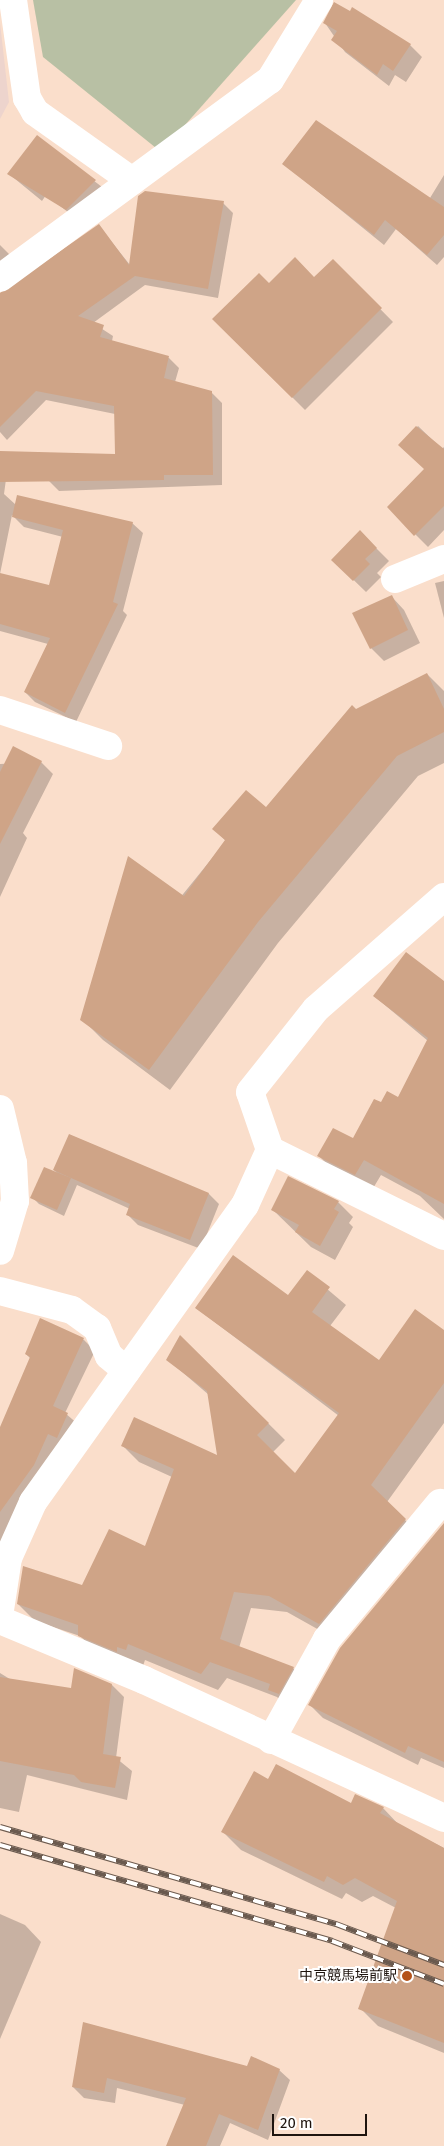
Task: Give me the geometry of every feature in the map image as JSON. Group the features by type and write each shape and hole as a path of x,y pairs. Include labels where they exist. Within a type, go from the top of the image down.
{"street":[{"path":"13,0 27,98 35,112 132,181"},
{"path":"0,278 270,80 319,0"},
{"path":"395,579 444,559"},
{"path":"0,710 108,746"},
{"path":"0,1610 8,1558 33,1502 245,1205 270,1150 250,1092 316,1010 444,896"},
{"path":"0,1109 13,1163 15,1201 0,1251"},
{"path":"270,1150 444,1236"},
{"path":"0,1291 72,1310 97,1328 108,1356 127,1371"},
{"path":"270,1740 326,1639 440,1503"},
{"path":"0,1620 444,1818"}],"shaded area":[{"path":"0,23 9,102 0,119"}],"green space":[{"path":"33,0 296,0 161,152 43,57"}],"building":[{"path":"334,2 350,11 352,7 411,44 393,71 383,64 377,75 331,40 337,31 323,23"},
{"path":"316,120 444,207 444,235 427,255 385,220 374,235 282,164"},
{"path":"37,135 96,180 66,210 7,174"},
{"path":"145,191 224,201 208,289 135,276 78,316 104,325 100,337 169,356 164,378 212,391 213,475 164,475 164,480 0,482 0,451 115,454 114,406 36,391 0,427 0,293 99,224 129,265 138,196"},
{"path":"295,257 314,277 333,259 382,308 292,398 212,319 259,273 269,283"},
{"path":"416,426 444,449 444,506 414,536 387,507 424,469 398,445"},
{"path":"17,495 133,522 113,602 118,604 65,713 24,692 50,638 0,624 0,573 49,585 63,530 12,517"},
{"path":"360,530 377,548 365,559 370,564 353,581 331,560"},
{"path":"392,595 408,630 370,649 352,613"},
{"path":"427,673 444,709 444,732 397,756 258,922 149,1070 80,1020 128,856 184,896 225,840 212,829 246,790 266,807 352,705 356,709"},
{"path":"13,746 42,761 0,844 0,772"},
{"path":"406,952 444,981 444,1204 364,1160 355,1175 317,1156 333,1128 353,1138 374,1099 381,1102 387,1091 398,1097 428,1038 373,996"},
{"path":"69,1134 209,1193 190,1240 126,1215 130,1204 53,1170"},
{"path":"44,1167 71,1178 57,1210 30,1198"},
{"path":"288,1176 339,1201 334,1209 339,1212 320,1246 295,1232 299,1225 271,1210"},
{"path":"233,1255 288,1295 307,1270 330,1287 312,1312 379,1360 415,1309 444,1330 444,1383 371,1485 406,1519 319,1624 269,1596 234,1592 220,1639 294,1667 279,1694 268,1690 270,1684 210,1662 201,1674 128,1644 126,1650 117,1647 117,1652 78,1636 78,1625 17,1604 23,1566 82,1585 109,1529 145,1546 174,1469 121,1446 134,1417 217,1455 207,1391 166,1360 180,1335 269,1423 257,1435 295,1473 339,1413 195,1308"},
{"path":"40,1318 84,1338 53,1406 68,1413 57,1438 48,1434 34,1465 0,1512 0,1427 30,1357 25,1354"},
{"path":"444,1523 444,1762 408,1746 405,1753 308,1705 340,1648"},
{"path":"74,1668 112,1684 103,1754 121,1757 115,1788 81,1782 74,1775 0,1761 0,1677 71,1688"},
{"path":"276,1764 351,1803 355,1794 384,1807 380,1813 444,1848 444,2043 358,2009 397,1901 355,1878 343,1885 327,1876 324,1882 221,1832 254,1771 268,1779"},
{"path":"83,2022 247,2066 251,2056 280,2069 258,2130 219,2114 206,2146 166,2146 186,2098 107,2078 104,2093 72,2087"}],"railway":[{"path":"0,1827 336,1924 444,1965"},
{"path":"0,1845 332,1941 444,1984"}],"place":[{"name":"中京競馬場前駅","path":"407,1976"}]}
